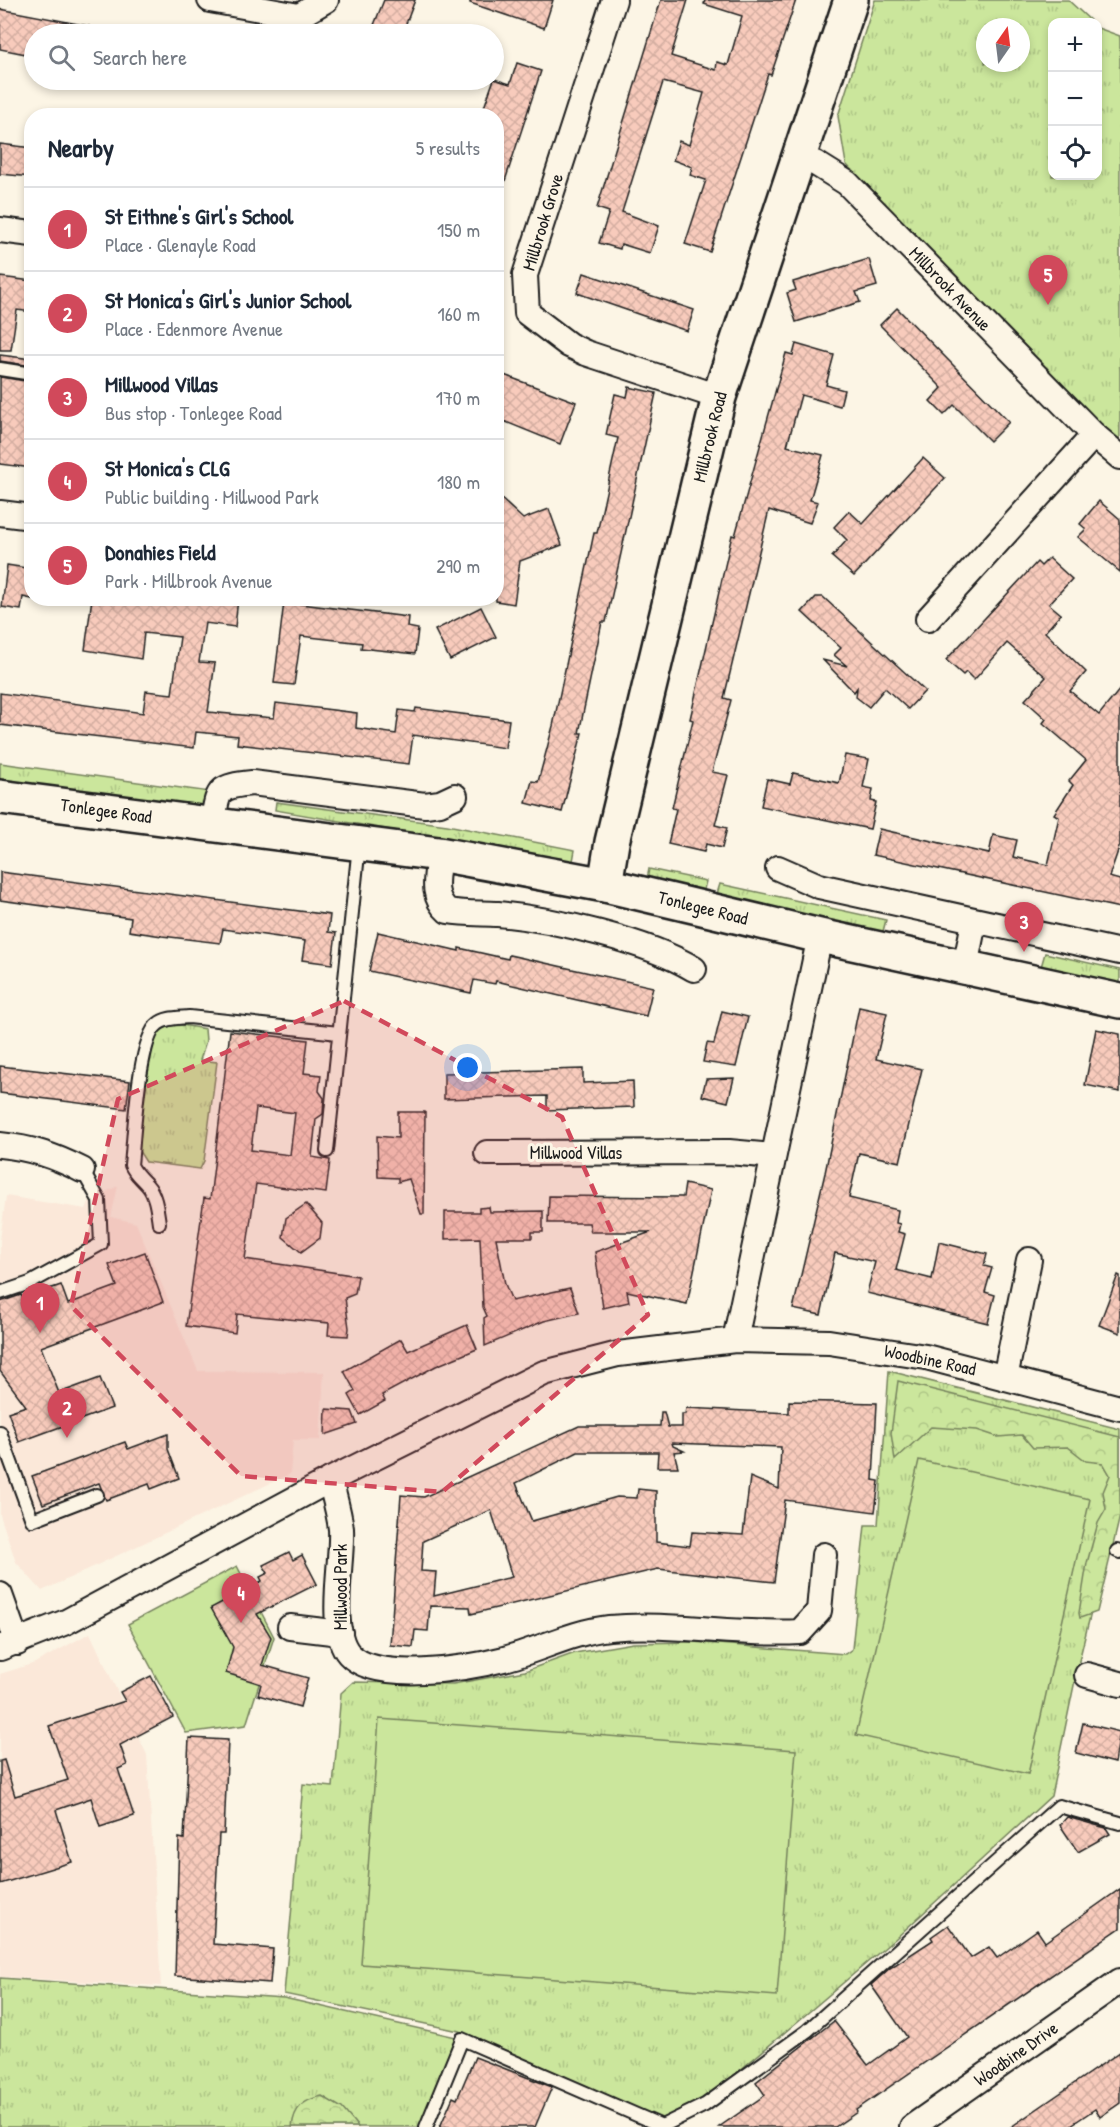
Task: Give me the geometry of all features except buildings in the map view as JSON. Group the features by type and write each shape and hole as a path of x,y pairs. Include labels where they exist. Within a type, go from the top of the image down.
{"main road":[{"name":"Millbrook Road","path":"605,885 615,831 719,397 851,0"},
{"name":"Tonlegee Road","path":"0,797 439,854 605,885 820,936 1120,1001"}],"street":[{"path":"210,0 299,16 326,0"},
{"name":"Millbrook Grove","path":"614,0 525,275 527,313 569,345 586,353 719,397"},
{"name":"Millbrook Avenue","path":"797,158 815,163 847,183 1094,435 1120,457"},
{"path":"0,230 24,233"},
{"path":"928,619 1094,435"},
{"path":"0,513 24,516"},
{"path":"212,824 219,793 227,786 252,783 425,805 440,803 455,796"},
{"path":"439,854 435,894 438,903 448,910 545,921 638,944 672,956 694,969"},
{"path":"778,868 819,886 974,922 1120,952"},
{"path":"965,967 974,922"},
{"path":"0,1594 8,1645 66,1622 330,1480 544,1373 618,1354 735,1340 820,936"},
{"path":"0,1145 29,1148 55,1156 82,1170"},
{"name":"Millwood Villas","path":"487,1154 729,1152 772,1156"},
{"path":"1005,1377 1029,1260"},
{"name":"Woodbine Road","path":"735,1340 829,1342 926,1357 1120,1408"},
{"name":"Millwood Park","path":"330,1480 341,1528 340,1633 349,1654 363,1664 390,1670 420,1671 466,1667 506,1659 557,1641 607,1628 648,1627 746,1633 800,1632 819,1611 824,1555"},
{"path":"290,1627 340,1633"},
{"path":"1087,1675 1120,1684"},
{"name":"Woodbine Drive","path":"912,2127 1120,1981"}],"lane":[{"path":"0,369 24,373"},
{"path":"327,1151 359,844"},
{"path":"159,1223 155,1200 148,1186 135,1174 131,1165 144,1049 156,1024 166,1019 189,1017 339,1033"},
{"path":"0,1293 30,1283 102,1244 99,1200 82,1170"},
{"path":"0,1432 32,1520 97,1496"},
{"path":"426,2127 462,2039 662,2126 705,2105 807,2031 1059,1806 1120,1823"}],"highlighted area":[{"path":"344,1001 562,1117 648,1315 442,1492 241,1476 71,1306 118,1099"}],"shaded area":[{"path":"118,1186 111,1217 136,1223 198,1371 324,1372 320,1440 293,1440 290,1474 42,1591 16,1562 0,1515 0,1240 6,1196 86,1209 90,1200"},
{"path":"90,1633 147,1755 161,1986 0,1977 0,1674 35,1663"}],"green space":[{"path":"875,0 1068,0 1088,18 1048,18 1048,180 1102,180 1102,29 1120,36 1120,457 1094,435 846,164 838,116"},
{"path":"0,763 225,794 208,824 0,797"},
{"path":"276,802 447,825 575,850 573,861 275,810"},
{"path":"649,869 706,881 700,906 644,894"},
{"path":"720,884 886,920 882,935 716,897"},
{"path":"1045,953 1120,970 1120,984 1041,967"},
{"path":"182,1025 205,1029 206,1041 200,1060 217,1062 204,1161 200,1169 146,1162 139,1151 149,1054 160,1032 168,1027"},
{"path":"889,1371 1120,1429 1120,1495 1079,1661 1051,1796 895,1939 719,2088 687,2109 663,2120 459,2031 284,1994 303,1784 333,1787 341,1693 353,1682 453,1684 525,1671 575,1653 633,1643 693,1642 845,1654 852,1649 865,1525 878,1525"},
{"path":"898,1381 1120,1437 1120,1516 1097,1612 1080,1618 1079,1613 1087,1563 1098,1523 1106,1509 1103,1492 1110,1475 1103,1463 1086,1461 1068,1447 1033,1448 1022,1435 998,1437 977,1430 931,1427 895,1460 891,1433"},
{"path":"919,1460 1090,1499 1028,1774 856,1735"},
{"path":"237,1566 274,1637 246,1725 186,1733 128,1624"},
{"path":"379,1719 796,1750 777,1996 361,1964"},
{"path":"0,1978 284,1998 456,2037 422,2127 0,2127"},
{"path":"322,2096 342,2108 358,2127 292,2127 298,2109 305,2102"}],"place":[{"name":"Donahies Field","path":"1048,305"},
{"name":"Millwood Villas","path":"1024,952"},
{"name":"St Eithne's Girl's School","path":"40,1333"},
{"name":"St Monica's Girl's Junior School","path":"67,1438"},
{"name":"St Monica's CLG","path":"241,1623"}]}
